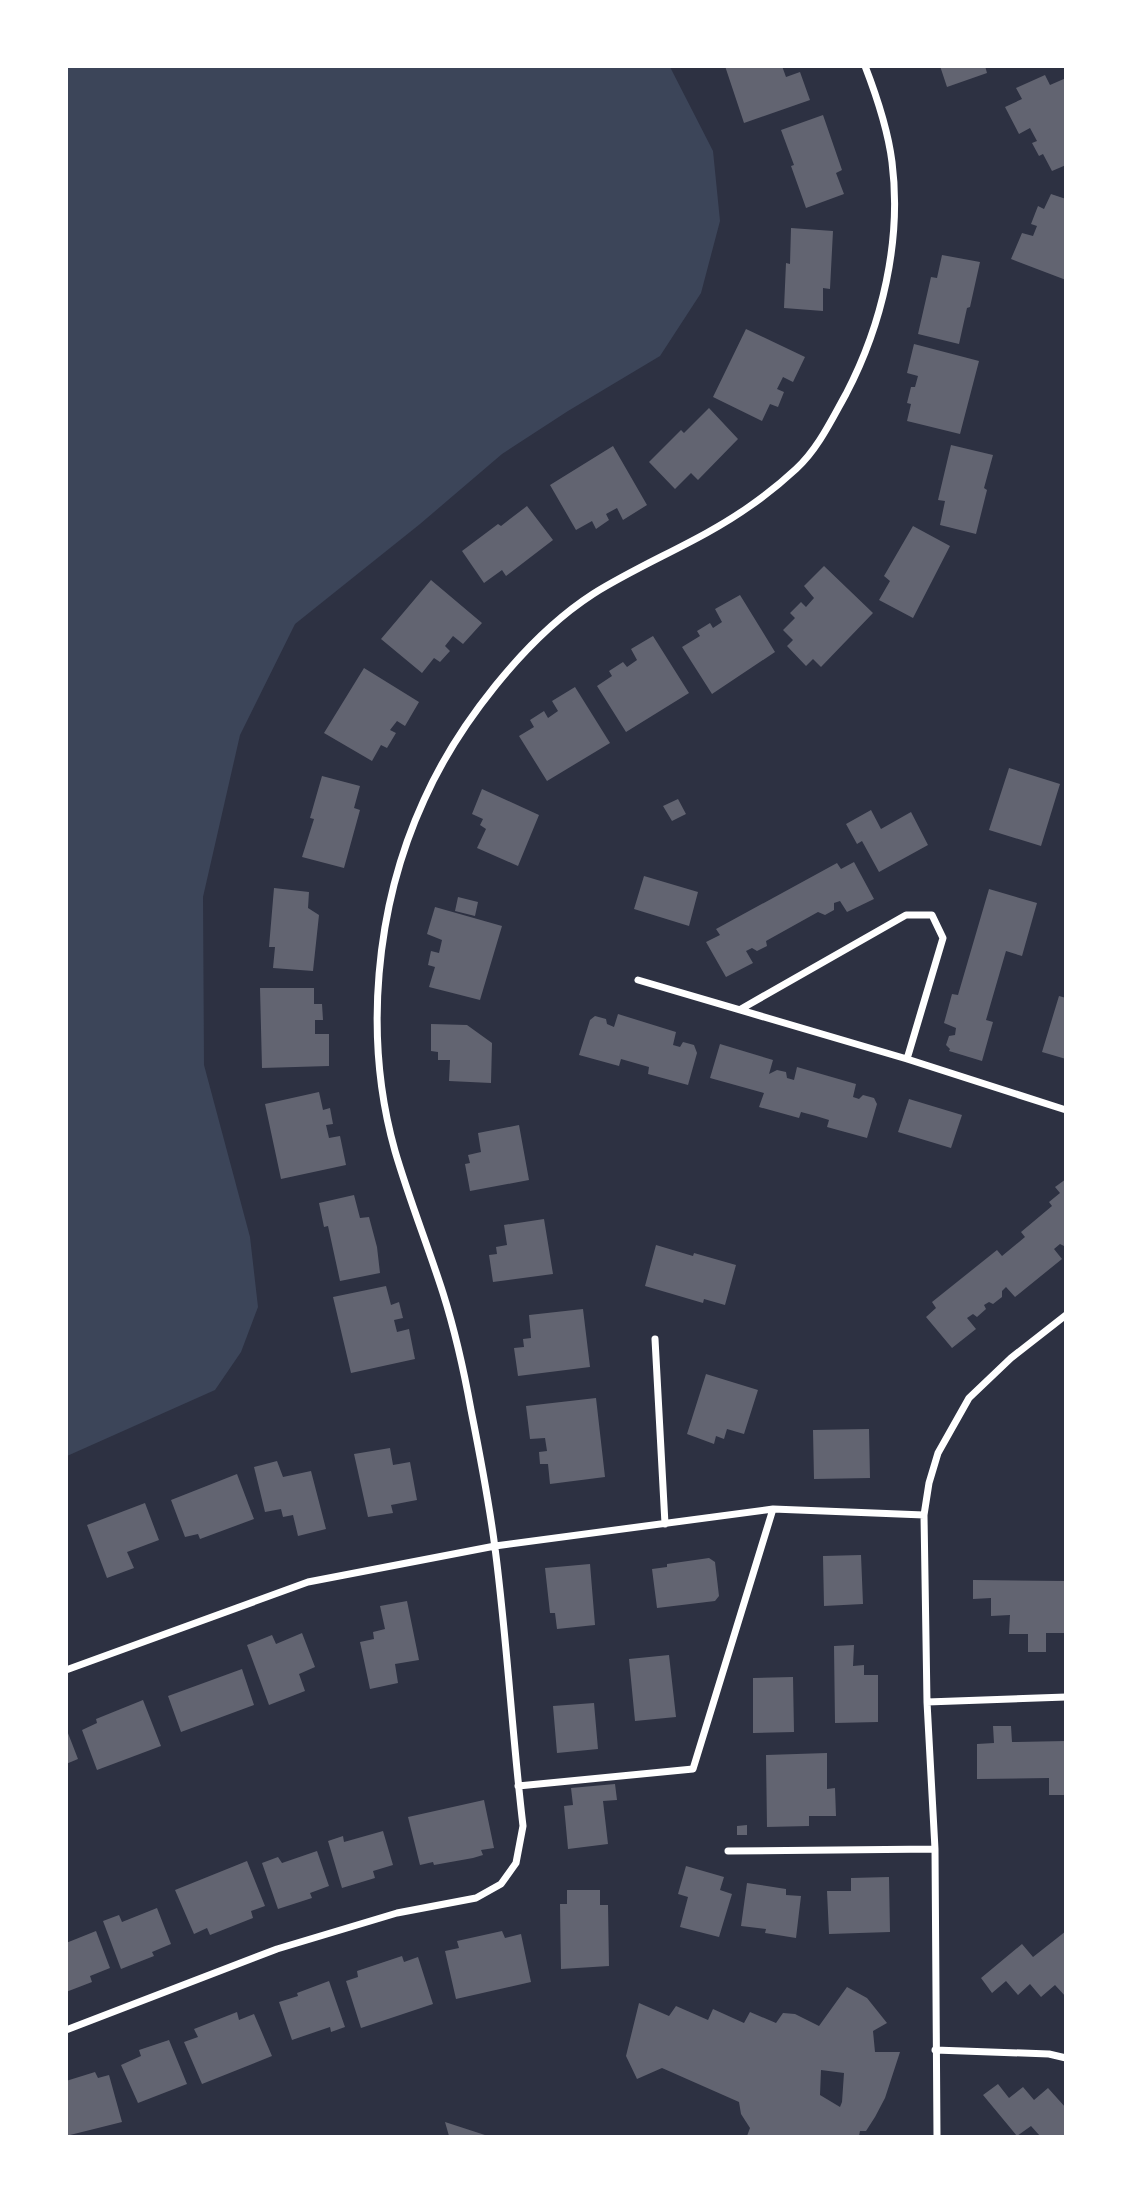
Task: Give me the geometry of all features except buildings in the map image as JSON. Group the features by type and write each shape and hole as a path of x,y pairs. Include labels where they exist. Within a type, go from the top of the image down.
{"street":[{"path":"66,2030 277,1949 397,1913 476,1898 500,1884 516,1863 523,1826 495,1546 471,1405 444,1297 394,1149 383,1091 378,1031 378,975 387,918 402,858 424,800 455,743 496,685 544,632 590,596 694,540 750,506 802,464 832,421 862,362 883,295 894,230 892,162 876,96 865,66"},
{"path":"741,1009 906,915 932,915 943,938 907,1059"},
{"path":"638,980 907,1059 1066,1110"},
{"path":"937,2137 935,1849 927,1702 924,1515 929,1483 938,1453 969,1398 1011,1358 1066,1315"},
{"path":"655,1339 665,1524"},
{"path":"66,1670 308,1581 495,1546 773,1510 924,1515"},
{"path":"518,1786 693,1769 773,1510"},
{"path":"927,1702 1066,1697"},
{"path":"728,1851 935,1849"},
{"path":"935,2050 1049,2053 1066,2058"}],"shaded area":[{"path":"66,67 670,67 713,151 720,221 701,293 660,356 502,454 295,624 240,735 203,897 204,1065 250,1237 258,1307 241,1352 215,1390 67,1456"}]}
